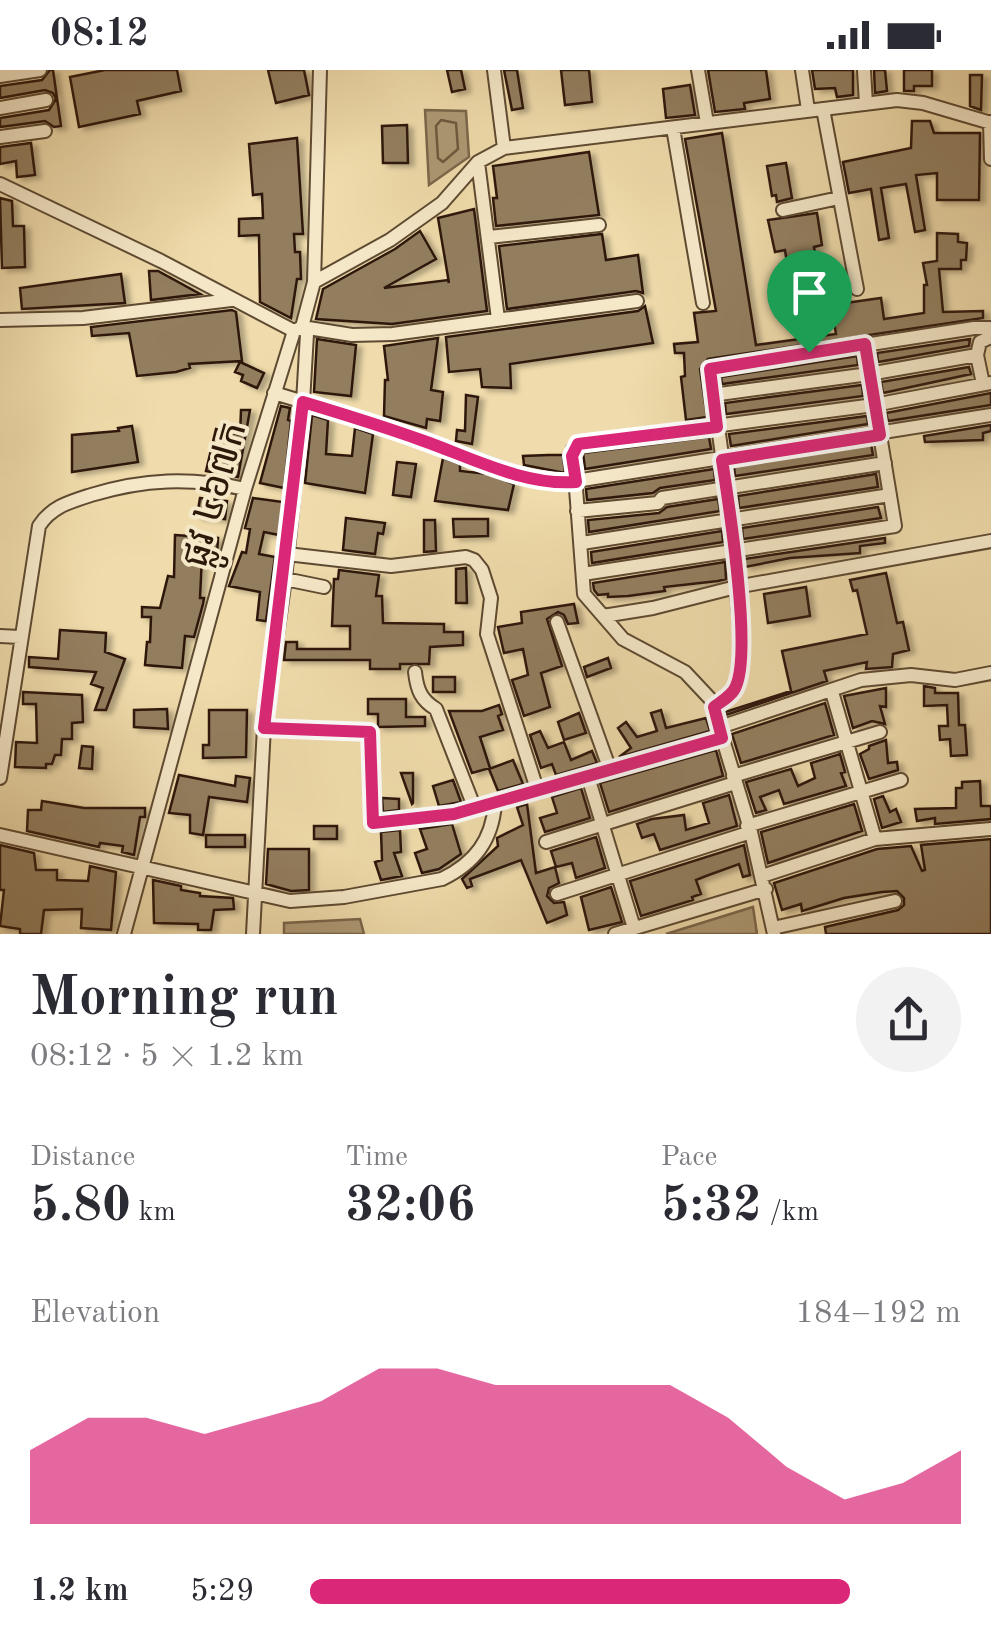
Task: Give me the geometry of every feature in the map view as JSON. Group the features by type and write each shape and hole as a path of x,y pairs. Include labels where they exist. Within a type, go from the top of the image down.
{"street":[{"path":"0,76 40,70"},
{"name":"ផ្លូវ ៤៦៧ក","path":"124,934 244,488 314,282 320,70"},
{"path":"494,70 504,148"},
{"path":"698,70 707,123"},
{"path":"802,70 839,198 857,289"},
{"path":"864,70 866,104"},
{"path":"0,108 46,100"},
{"path":"314,282 390,240 428,212 478,162 504,148 896,100 923,102 990,122 991,159"},
{"path":"673,128 702,303"},
{"path":"0,136 45,131"},
{"path":"478,162 498,319"},
{"path":"0,184 306,334 287,554 264,728 252,934"},
{"path":"782,210 839,198"},
{"path":"489,237 599,225"},
{"path":"0,320 83,318 233,300"},
{"path":"298,329 393,334 637,302"},
{"path":"716,705 736,688 741,664 731,520 710,369 991,328"},
{"path":"895,901 773,931 764,882 716,705 684,672 623,639 584,594 572,456 578,444 874,405 987,383 977,355 980,342 991,336"},
{"path":"582,574 895,526 865,344"},
{"path":"712,395 977,355"},
{"path":"274,393 544,482 576,482 991,415"},
{"path":"578,511 658,504 662,498 885,463"},
{"path":"0,778 38,526 46,514 129,483 205,480 244,488"},
{"path":"582,544 890,494"},
{"path":"603,616 991,541"},
{"path":"287,554 391,566 466,557 474,560 482,570 491,598 488,634 538,792"},
{"path":"284,579 324,587"},
{"path":"557,622 610,770"},
{"path":"0,636 20,637"},
{"path":"415,672 424,701 436,709 474,809"},
{"path":"264,728 370,732 373,823 474,809 538,792 721,732 861,680 911,675 956,680 991,673"},
{"path":"832,692 875,840"},
{"path":"546,842 880,732"},
{"path":"588,776 634,928"},
{"path":"556,894 901,780"},
{"path":"0,834 290,901 308,900 442,880 481,850 490,832 495,804"},
{"path":"615,934 875,840 991,829"}],"water":[{"path":"425,110 466,111 469,157 429,185"},
{"path":"753,907 757,934 666,934"},
{"path":"360,919 364,934 284,934 284,923"}],"building":[{"path":"53,70 61,126 54,127 45,121 0,127 0,118 49,110 56,99 45,90 0,98 0,86 42,80"},
{"path":"105,70 177,70 181,91 137,101 140,114 79,127 70,77"},
{"path":"268,70 304,70 309,95 276,103"},
{"path":"447,70 461,70 465,89 452,92"},
{"path":"504,70 517,70 523,108 512,110"},
{"path":"561,70 589,70 592,102 565,105"},
{"path":"708,70 766,70 770,99 744,103 745,109 715,112"},
{"path":"812,70 853,70 853,95 837,97 835,88 815,89"},
{"path":"874,70 885,70 887,91 875,93"},
{"path":"904,70 932,70 932,86 914,86 914,91 904,91"},
{"path":"970,75 982,75 981,110 970,106"},
{"path":"690,85 695,115 666,118 663,89"},
{"path":"912,121 930,121 934,133 980,133 979,200 937,200 937,173 916,175 925,230 915,232 906,184 881,188 889,238 879,240 871,189 849,193 843,162 911,148"},
{"path":"407,125 408,163 383,163 382,126"},
{"path":"722,133 756,345 836,334 831,305 881,298 884,319 924,313 927,285 923,263 937,261 937,233 958,234 958,242 967,243 961,269 939,269 943,312 983,311 983,318 708,359 700,369 707,417 686,420 681,377 685,376 684,353 675,353 674,344 698,342 694,313 716,311 685,139"},
{"path":"297,138 303,234 294,234 295,252 300,252 301,279 297,279 291,318 260,302 259,235 239,236 239,219 263,218 262,194 253,195 249,144"},
{"path":"31,143 35,175 17,177 16,161 0,164 0,147"},
{"path":"589,152 599,215 496,226 493,166"},
{"path":"786,163 792,198 777,202 776,195 772,196 767,166"},
{"path":"0,198 12,201 13,226 24,226 25,267 2,268"},
{"path":"474,209 487,311 392,324 316,319 323,289 420,231 436,259 384,288 448,280 449,283 438,218"},
{"path":"817,213 822,245 814,247 820,284 791,289 785,250 775,252 768,220"},
{"path":"602,234 606,260 638,255 643,293 507,309 499,246"},
{"path":"149,271 158,271 200,294 151,300"},
{"path":"121,274 125,303 22,309 20,288"},
{"path":"645,306 653,343 510,364 511,388 482,387 480,369 449,372 446,337 638,311"},
{"path":"236,312 242,361 189,364 190,368 176,372 137,376 129,333 92,336 91,327"},
{"path":"438,338 431,390 443,392 440,421 427,419 426,428 384,416 388,380 384,346"},
{"path":"317,339 356,345 351,396 314,392"},
{"path":"970,339 969,346 878,362 877,353"},
{"path":"857,356 858,365 722,384 721,377"},
{"path":"240,362 264,373 257,388 241,381 243,375 235,372"},
{"path":"969,367 971,374 883,393 881,382"},
{"path":"862,385 863,396 726,414 725,403"},
{"path":"991,393 991,405 888,421 886,413"},
{"path":"466,395 478,397 472,444 456,441 457,430 465,431"},
{"path":"281,406 290,408 291,421 284,488 260,483"},
{"path":"241,410 250,410 238,477 206,471 216,429 240,435"},
{"path":"312,415 328,420 326,454 352,456 355,428 373,434 365,493 305,483"},
{"path":"867,416 868,424 731,446 729,434"},
{"path":"991,425 991,431 983,433 983,440 925,442 924,436"},
{"path":"132,426 138,462 72,472 72,435 119,431 118,428"},
{"path":"709,437 711,449 585,469 583,453"},
{"path":"871,444 873,455 735,476 734,466"},
{"path":"563,455 565,473 524,465 523,456"},
{"path":"443,458 460,464 460,471 488,474 514,484 508,510 435,501"},
{"path":"397,462 416,464 411,497 393,495"},
{"path":"714,469 715,480 660,488 653,493 587,500 586,489"},
{"path":"876,474 878,487 739,508 738,496"},
{"path":"200,498 227,501 225,519 197,516"},
{"path":"253,498 283,502 279,535 264,532 259,554 275,557 266,621 257,620 260,592 229,586 242,552 246,553 250,529 245,528"},
{"path":"718,499 720,511 589,532 588,520 659,513 667,507"},
{"path":"878,507 881,518 743,539 742,528"},
{"path":"346,518 385,523 383,534 378,533 375,554 343,550"},
{"path":"453,519 488,519 488,536 454,537"},
{"path":"424,520 435,520 436,551 424,552"},
{"path":"722,531 723,542 592,563 591,552"},
{"path":"175,535 218,538 217,554 202,556 203,604 194,637 185,636 182,668 145,665 151,617 142,617 142,607 160,608 168,576 174,577"},
{"path":"885,538 885,543 860,546 860,553 790,558 745,567 744,559"},
{"path":"725,562 726,579 718,581 628,596 608,597 594,590 593,583"},
{"path":"466,568 467,603 456,603 456,569"},
{"path":"339,570 379,575 376,596 382,596 383,623 444,624 444,632 463,632 463,645 430,647 429,664 400,664 400,669 370,669 370,660 284,660 286,642 297,642 297,649 350,649 350,626 332,626 334,579 338,579"},
{"path":"886,573 897,623 903,622 909,650 893,654 892,667 866,669 867,662 824,671 827,681 726,715 725,712 791,691 782,651 867,634 857,590 853,591 850,580"},
{"path":"806,587 810,616 768,623 764,594"},
{"path":"574,604 578,623 568,624 558,612 547,619 562,666 541,673 550,707 524,716 512,680 528,675 523,649 504,653 498,627 522,623 521,612"},
{"path":"60,630 106,633 105,652 125,659 106,710 95,710 103,688 91,684 96,672 29,667 29,657 58,659"},
{"path":"608,658 611,668 587,677 584,667"},
{"path":"433,677 455,677 455,692 433,692"},
{"path":"924,686 935,688 935,693 958,693 959,725 965,725 967,755 951,756 950,739 940,740 939,726 948,726 947,705 924,706"},
{"path":"886,688 886,707 880,706 885,724 872,721 853,728 844,696"},
{"path":"23,692 82,695 83,722 72,723 72,739 62,739 61,755 55,755 46,768 15,767 16,742 37,743 36,704 23,704"},
{"path":"368,699 406,699 406,717 425,717 425,726 378,727 378,714 368,714"},
{"path":"825,703 834,735 741,763 732,734"},
{"path":"499,705 503,730 480,737 490,768 472,773 449,711 482,711"},
{"path":"167,709 168,729 134,727 134,710"},
{"path":"209,710 247,710 246,757 203,758 203,745 209,745"},
{"path":"661,710 666,728 706,718 710,731 619,757 631,748 618,728 626,722 637,737 657,731 651,713"},
{"path":"579,713 586,733 564,740 558,722"},
{"path":"540,731 548,748 564,742 571,760 592,751 597,763 556,775 552,764 541,768 530,735"},
{"path":"886,740 888,763 897,762 898,770 869,779 860,754"},
{"path":"82,746 93,747 92,769 79,768"},
{"path":"716,750 723,776 609,812 600,783"},
{"path":"840,754 846,786 784,804 779,790 760,797 766,810 756,813 746,782 791,769 798,786 815,778 811,763"},
{"path":"513,760 523,784 498,791 489,769"},
{"path":"401,773 413,773 412,804"},
{"path":"179,775 235,786 236,776 250,778 247,802 209,797 203,835 190,833 190,815 169,813"},
{"path":"453,780 461,802 439,806 433,786"},
{"path":"980,781 981,806 991,806 991,819 935,824 935,818 917,821 915,809 956,808 956,788 962,788 962,782"},
{"path":"581,788 590,818 545,832 540,818 557,813 552,797"},
{"path":"729,795 737,826 660,850 654,834 642,838 637,824 652,819 684,815 686,830 709,823 703,803"},
{"path":"883,796 890,812 896,809 901,822 882,828 874,799"},
{"path":"382,798 399,799 399,810 383,812"},
{"path":"42,801 84,808 145,808 134,855 122,852 123,846 100,843 99,847 27,831 28,810 41,810"},
{"path":"527,804 536,873 555,867 559,883 549,888 547,896 554,903 564,902 567,915 547,923 521,860 470,879 472,886 467,888 462,879 498,846 497,838 523,825 517,807"},
{"path":"854,804 862,831 768,863 761,832"},
{"path":"452,824 461,854 439,869 422,873 415,853 427,849 420,829"},
{"path":"314,826 337,826 337,839 314,839"},
{"path":"400,830 401,852 394,853 402,876 381,880 375,862 382,860 381,832"},
{"path":"206,835 245,835 245,847 206,847"},
{"path":"596,837 605,868 576,878 572,863 556,867 551,851"},
{"path":"991,839 991,934 826,934 825,927 898,910 904,905 904,898 897,891 882,892 802,911 801,904 782,910 774,883 877,849 911,846 922,871 925,870 921,845"},
{"path":"0,845 34,853 36,870 57,870 57,880 88,881 90,866 116,872 111,930 81,928 82,909 44,910 41,934 20,934 20,929 0,926 4,890 0,890"},
{"path":"744,845 750,875 743,877 739,864 706,876 696,880 701,894 693,900 641,916 630,881"},
{"path":"268,849 309,849 309,890 291,891 266,884"},
{"path":"153,880 181,886 181,890 200,896 233,898 234,909 214,910 211,930 198,930 198,924 154,923"},
{"path":"611,887 622,922 589,930 581,897"}],"route":[{"path":"865,344 880,435 722,460 740,610 741,664 736,688 714,707 722,738 454,814 373,823 370,732 264,728 303,402 544,482 576,482 572,456 578,444 717,427 710,369 809,352 865,344"}]}
